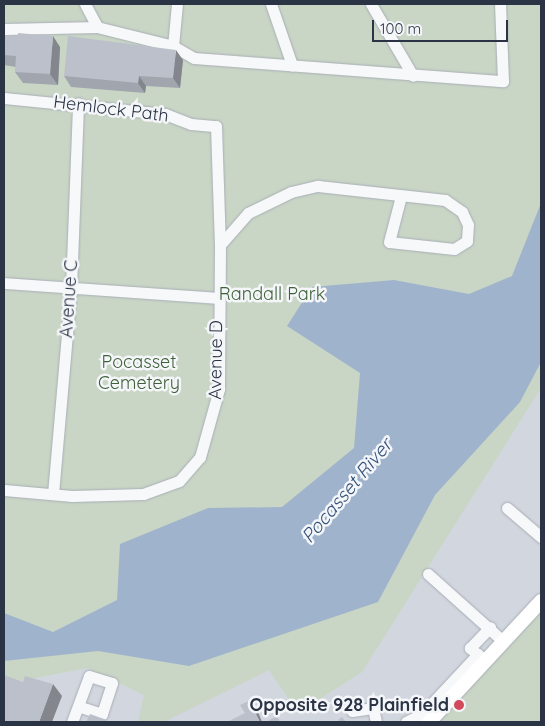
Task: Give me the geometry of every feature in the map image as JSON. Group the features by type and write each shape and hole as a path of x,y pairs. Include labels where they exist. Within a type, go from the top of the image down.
{"main road":[{"path":"427,719 440,702 482,657 503,641 541,601"}],"street":[{"path":"85,4 97,27"},
{"path":"173,46 177,4"},
{"path":"271,4 292,65"},
{"path":"371,4 413,76"},
{"path":"4,29 97,27 173,46 194,58 413,76 503,80 500,4"},
{"name":"Hemlock Path","path":"4,98 78,103 165,114 191,124 216,126"},
{"name":"Avenue C","path":"53,494 71,288 78,103"},
{"name":"Avenue D","path":"4,490 53,494 143,494 179,481 200,457 208,437 219,389 217,298 220,245 216,126"},
{"path":"220,245 248,213 268,201 302,188 339,188 445,200 462,212 468,225 467,241 454,249 389,242 400,196"},
{"path":"4,283 217,298"},
{"path":"507,508 541,537"},
{"path":"428,574 490,627 503,641"},
{"path":"482,657 470,648 490,627"},
{"path":"72,722 78,706"},
{"path":"352,711 373,708 376,722"},
{"path":"406,722 427,719"}],"shaded area":[{"path":"541,381 541,602 429,722 4,722 4,662"}],"green space":[{"name":"Randall Park","path":"4,4 541,4 541,388 362,672 298,713 269,670 164,722 138,722 144,695 87,668 4,684"},
{"path":"541,602 541,722 429,722"}],"water":[{"name":"Pocasset River","path":"541,203 541,362 520,402 435,495 378,602 189,666 98,651 4,661 4,613 53,632 117,600 120,544 208,508 282,507 354,448 360,373 287,326 312,287 394,280 469,294 512,276"}],"building":[{"path":"18,33 53,36 50,74 15,72 16,56 4,55 4,35 18,36"},
{"path":"68,36 176,50 173,78 139,76 138,83 64,76"},
{"path":"4,675 23,682 25,676 53,684 39,722 4,722"},
{"path":"249,701 260,722 227,722 245,713 240,705"},
{"path":"90,714 107,720 106,722 86,722"},
{"path":"277,716 280,722 266,722"},
{"path":"342,717 346,722 338,720"}],"place":[{"name":"Opposite 928 Plainfield","path":"459,705"}],"park label":[{"name":"Pocasset Cemetery","path":"139,373"}]}
